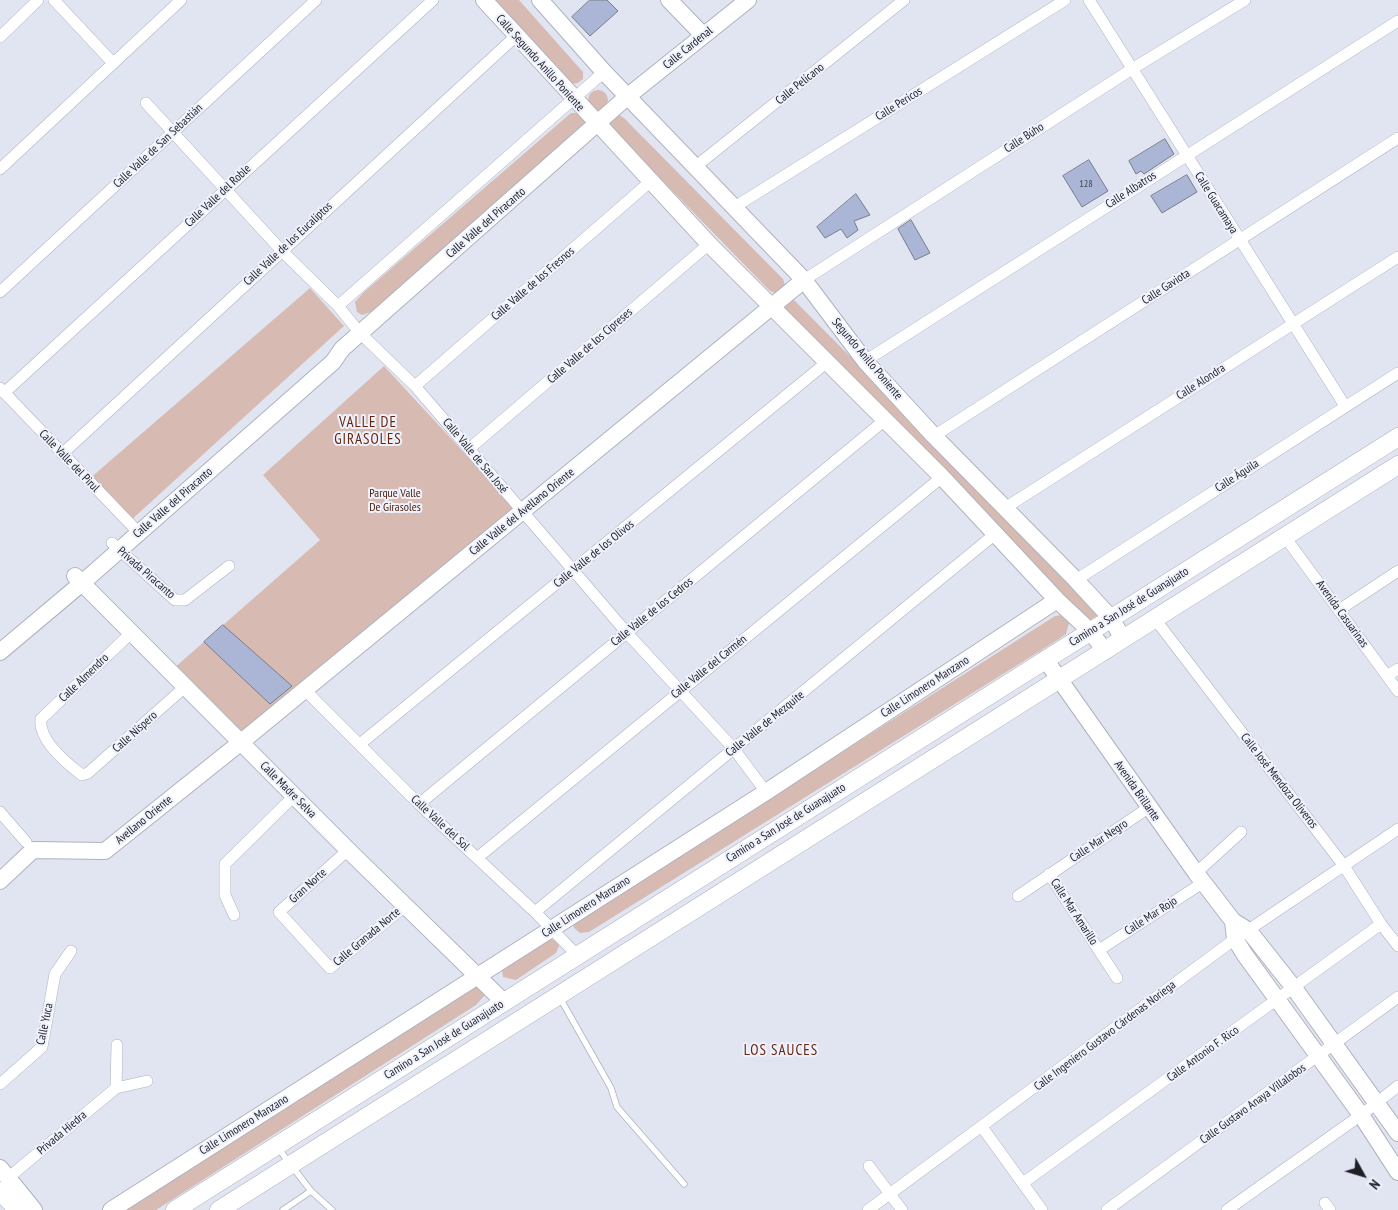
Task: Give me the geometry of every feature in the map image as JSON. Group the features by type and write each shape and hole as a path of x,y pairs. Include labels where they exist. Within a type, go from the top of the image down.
{"main road":[{"name":"Calle Segundo Anillo Poniente","path":"484,0 597,126"},
{"path":"540,0 628,96"},
{"path":"669,0 704,35"},
{"name":"Calle Cardenal","path":"628,96 748,0"},
{"name":"Segundo Anillo Poniente","path":"628,96 733,208 804,280 866,361 934,436 1076,580 1111,618 1123,639"},
{"name":"Calle Valle del Piracanto","path":"0,652 116,547 333,362 342,349 597,126 628,96"},
{"path":"597,126 709,244 942,477 1057,600 1090,631 1105,650"},
{"name":"Calle Valle del Avellano Oriente","path":"240,744 804,280"},
{"name":"Camino a San José de Guanajuato","path":"175,1210 1398,436"},
{"name":"Camino a San José de Guanajuato","path":"219,1210 1398,465"},
{"name":"Calle Valle del Piracanto","path":"0,638 79,580"},
{"name":"Calle Madre Selva","path":"79,580 186,686 240,744 504,1002"},
{"name":"Calle Limonero Manzano","path":"111,1210 766,792 1057,600"},
{"name":"Avenida Brillante","path":"1045,660 1148,808 1233,921 1278,1000 1361,1115 1398,1172"},
{"name":"Avellano Oriente","path":"30,846 105,851 240,744"},
{"path":"0,882 30,846"},
{"path":"1242,935 1294,988 1334,1045 1378,1102 1398,1133"},
{"path":"3,1179 18,1210"},
{"path":"3,1179 34,1210"}],"street":[{"path":"0,37 38,0"},
{"path":"54,0 113,63"},
{"path":"0,169 181,0"},
{"name":"Calle Valle de San Sebastián","path":"0,292 316,0"},
{"name":"Calle Valle del Roble","path":"2,390 433,0"},
{"name":"Calle Pelícano","path":"695,167 904,0"},
{"name":"Calle Pericos","path":"733,208 1065,0"},
{"name":"Calle Guacamaya","path":"1089,0 1345,406"},
{"name":"Calle Búho","path":"804,280 1132,68 1245,0"},
{"name":"Calle Albatros","path":"866,361 1398,21"},
{"name":"Calle Valle de los Eucaliptos","path":"62,454 281,250 516,36"},
{"path":"338,306 604,72"},
{"name":"Calle Valle de San José","path":"146,103 281,250 338,306 360,334 415,386 470,448 522,513 627,633 734,749 766,792"},
{"name":"Calle Gaviota","path":"934,436 1398,138"},
{"name":"Calle Valle de los Fresnos","path":"415,386 651,181"},
{"name":"Calle Valle de los Cipreses","path":"470,448 709,244"},
{"name":"Calle Alondra","path":"1005,508 1398,257"},
{"name":"Calle Valle de los Olivos","path":"360,744 574,571 826,363"},
{"name":"Calle Águila","path":"1076,580 1398,373"},
{"name":"Calle Valle del Pirul","path":"2,390 136,530"},
{"name":"Calle Valle de los Cedros","path":"419,804 885,420"},
{"name":"Calle Valle del Carmén","path":"477,858 942,477"},
{"name":"Calle Valle de Mezquite","path":"535,912 995,534"},
{"name":"Avenida Casuarinas","path":"1285,537 1398,691"},
{"name":"Privada Piracanto","path":"116,547 175,600 185,600 229,566"},
{"path":"1339,610 1398,572"},
{"name":"Calle José Mendoza Oliveros","path":"1154,619 1344,866 1398,946"},
{"name":"Calle Almendro","path":"82,775 44,736 40,727 41,719 132,632"},
{"path":"1387,676 1398,669"},
{"name":"Calle Níspero","path":"82,775 88,773 186,686"},
{"name":"Calle Valle del Sol","path":"305,690 419,804 535,912 577,955"},
{"path":"234,915 225,895 225,864 294,796"},
{"name":"Calle Mar Negro","path":"1018,896 1148,808"},
{"path":"0,812 30,846"},
{"name":"Calle Ingeniero Gustavo Cárdenas Noriega","path":"868,1210 1242,935 1398,829"},
{"name":"Calle Mar Rojo","path":"1099,950 1200,877 1241,832"},
{"name":"Gran Norte","path":"330,968 279,912 348,850"},
{"name":"Calle Mar Amarillo","path":"1050,874 1117,978"},
{"name":"Calle Granada Norte","path":"330,968 405,906"},
{"name":"Calle Antonio F. Rico","path":"1023,1183 1382,924"},
{"name":"Calle Yuca","path":"0,1084 42,1048 55,974 72,951"},
{"name":"Calle Gustavo Anaya Villalobos","path":"1106,1210 1319,1057 1398,997"},
{"path":"116,1088 118,1045"},
{"name":"Privada Hiedra","path":"3,1179 116,1088 146,1081"},
{"path":"1227,1210 1361,1115 1398,1086"},
{"path":"982,1127 1042,1210"},
{"path":"869,1166 902,1210"},
{"path":"1243,1199 1249,1210"}],"lane":[{"path":"559,996 611,1088 617,1107 684,1184"},
{"path":"276,1145 311,1191 332,1210"},
{"path":"283,1210 311,1191"}],"green space":[{"path":"495,0 519,0 583,72 583,79 578,83 571,84"},
{"path":"598,90 605,93 608,100 605,107 598,110 591,107 588,100 591,93"},
{"path":"571,113 579,113 588,122 374,311 362,315 357,312 355,302 364,292"},
{"path":"619,115 783,279 785,285 781,291 775,293 770,291 613,130 609,125"},
{"path":"310,288 344,326 129,522 88,480"},
{"path":"793,299 1084,592 1099,615 1086,622 782,307"},
{"name":"Parque Valle De Girasoles","path":"384,366 516,509 241,739 173,669 320,540 263,475"},
{"path":"1062,615 1069,623 1066,634 1056,641 589,932 580,933 574,928 573,924 1055,616"},
{"path":"551,939 556,941 559,946 556,953 516,980 503,977 502,970"},
{"path":"479,984 485,987 485,995 476,1005 156,1210 125,1210"}],"building":[{"path":"590,0 607,0 618,11 590,36 572,17"},
{"path":"1165,139 1174,154 1144,174 1141,171 1136,174 1129,161"},
{"path":"1089,160 1108,191 1082,207 1063,176"},
{"path":"1187,175 1197,192 1162,213 1151,196"},
{"path":"856,194 870,215 854,221 858,230 847,238 841,229 825,238 817,227"},
{"path":"911,220 930,253 915,260 898,229"},
{"path":"223,625 292,686 270,704 204,642"}],"district":[{"name":"VALLE DE GIRASOLES","path":"368,432"},
{"name":"LOS SAUCES","path":"781,1051"}]}
